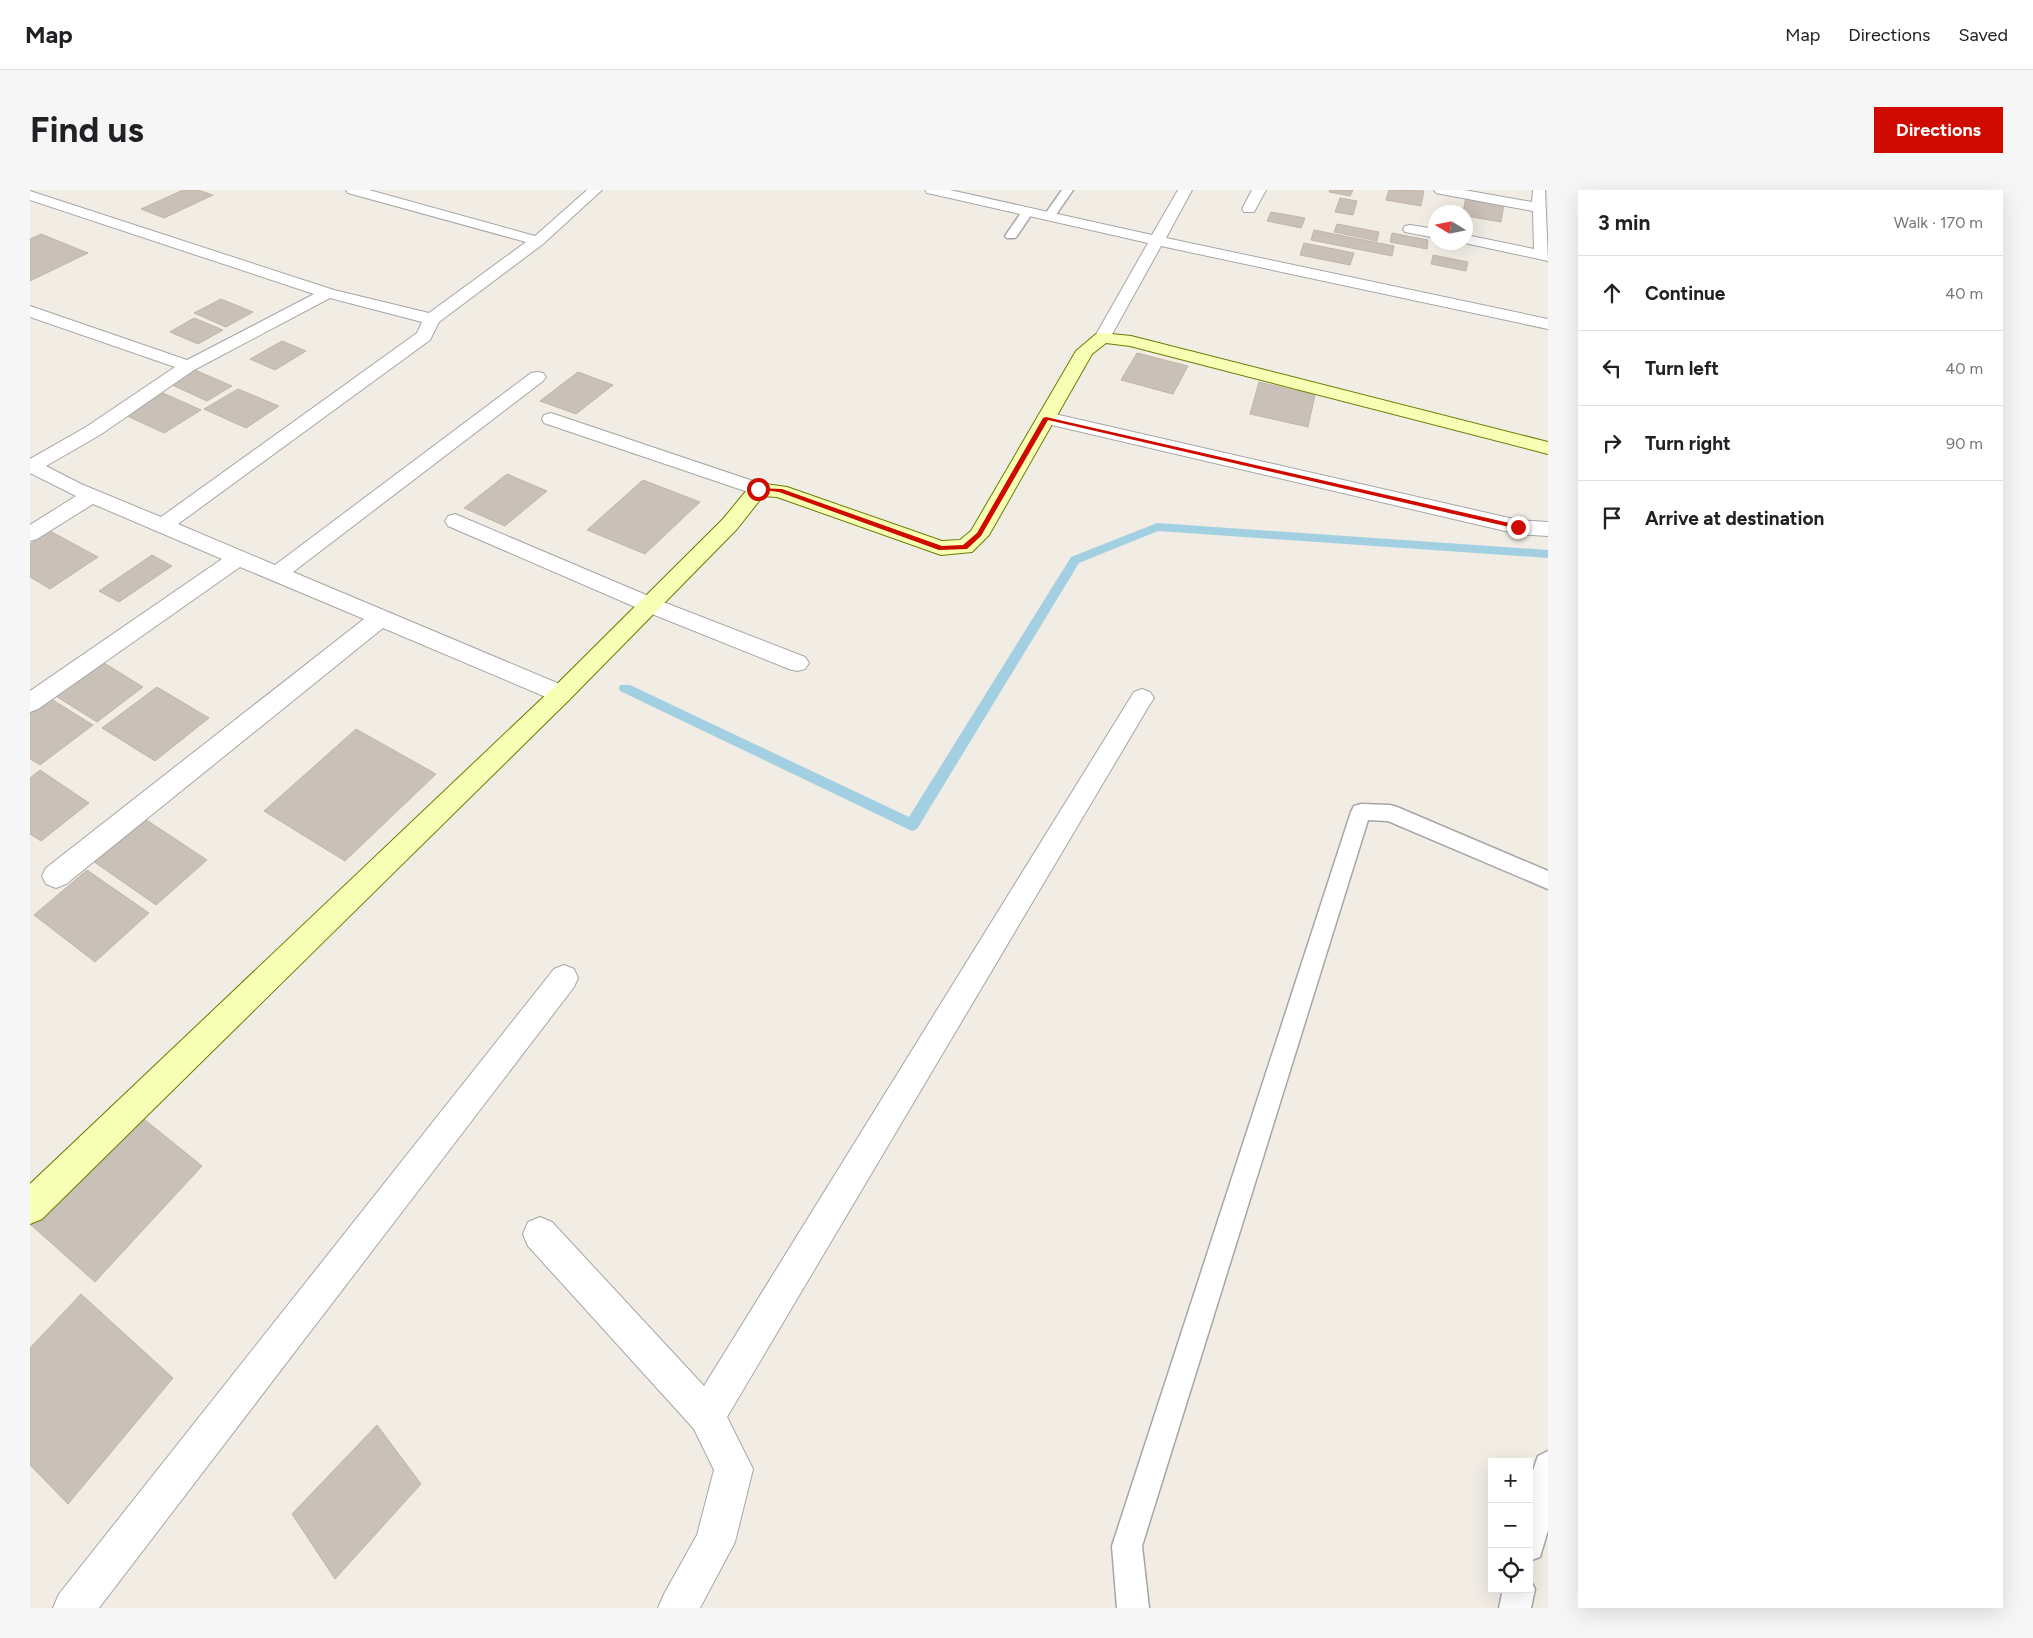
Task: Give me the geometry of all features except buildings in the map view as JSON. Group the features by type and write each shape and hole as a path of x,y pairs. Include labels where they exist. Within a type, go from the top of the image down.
{"street":[{"path":"33,199 57,190"},
{"path":"353,190 538,240"},
{"path":"162,526 424,336 432,319 538,240 595,190"},
{"path":"932,190 1049,218 1548,324"},
{"path":"552,419 758,489 780,491 942,548 965,547 979,535 1086,350 1102,338 1184,190"},
{"path":"1249,209 1259,190"},
{"path":"1441,190 1540,208"},
{"path":"1473,241 1545,255 1538,190"},
{"path":"33,199 328,293 432,319"},
{"path":"1410,229 1428,232"},
{"path":"31,466 93,431 188,366 328,293"},
{"path":"30,311 188,366"},
{"path":"1102,338 1131,341 1548,448"},
{"path":"276,574 537,377"},
{"path":"1046,418 1518,527 1548,530"},
{"path":"31,466 91,496 561,694"},
{"path":"30,1207 561,694 730,524 758,489"},
{"path":"30,534 91,496"},
{"path":"456,521 650,604 797,663"},
{"path":"30,703 238,558"},
{"path":"56,876 380,618"},
{"path":"707,1416 1142,698"},
{"path":"73,1608 564,978"},
{"path":"540,1234 707,1416 734,1470 715,1542 678,1608"}],"lane":[{"path":"1049,218 1068,190"},
{"path":"1011,236 1027,212"},
{"path":"1133,1608 1127,1546 1361,812 1390,813 1548,880"},
{"path":"1533,1529 1548,1466"},
{"path":"1515,1608 1518,1593"}],"waterway":[{"path":"625,688 912,825 1075,560 1157,527 1548,554"}],"route":[{"path":"758,489 780,491 942,548 965,547 979,535 1046,418 1518,527"}]}
